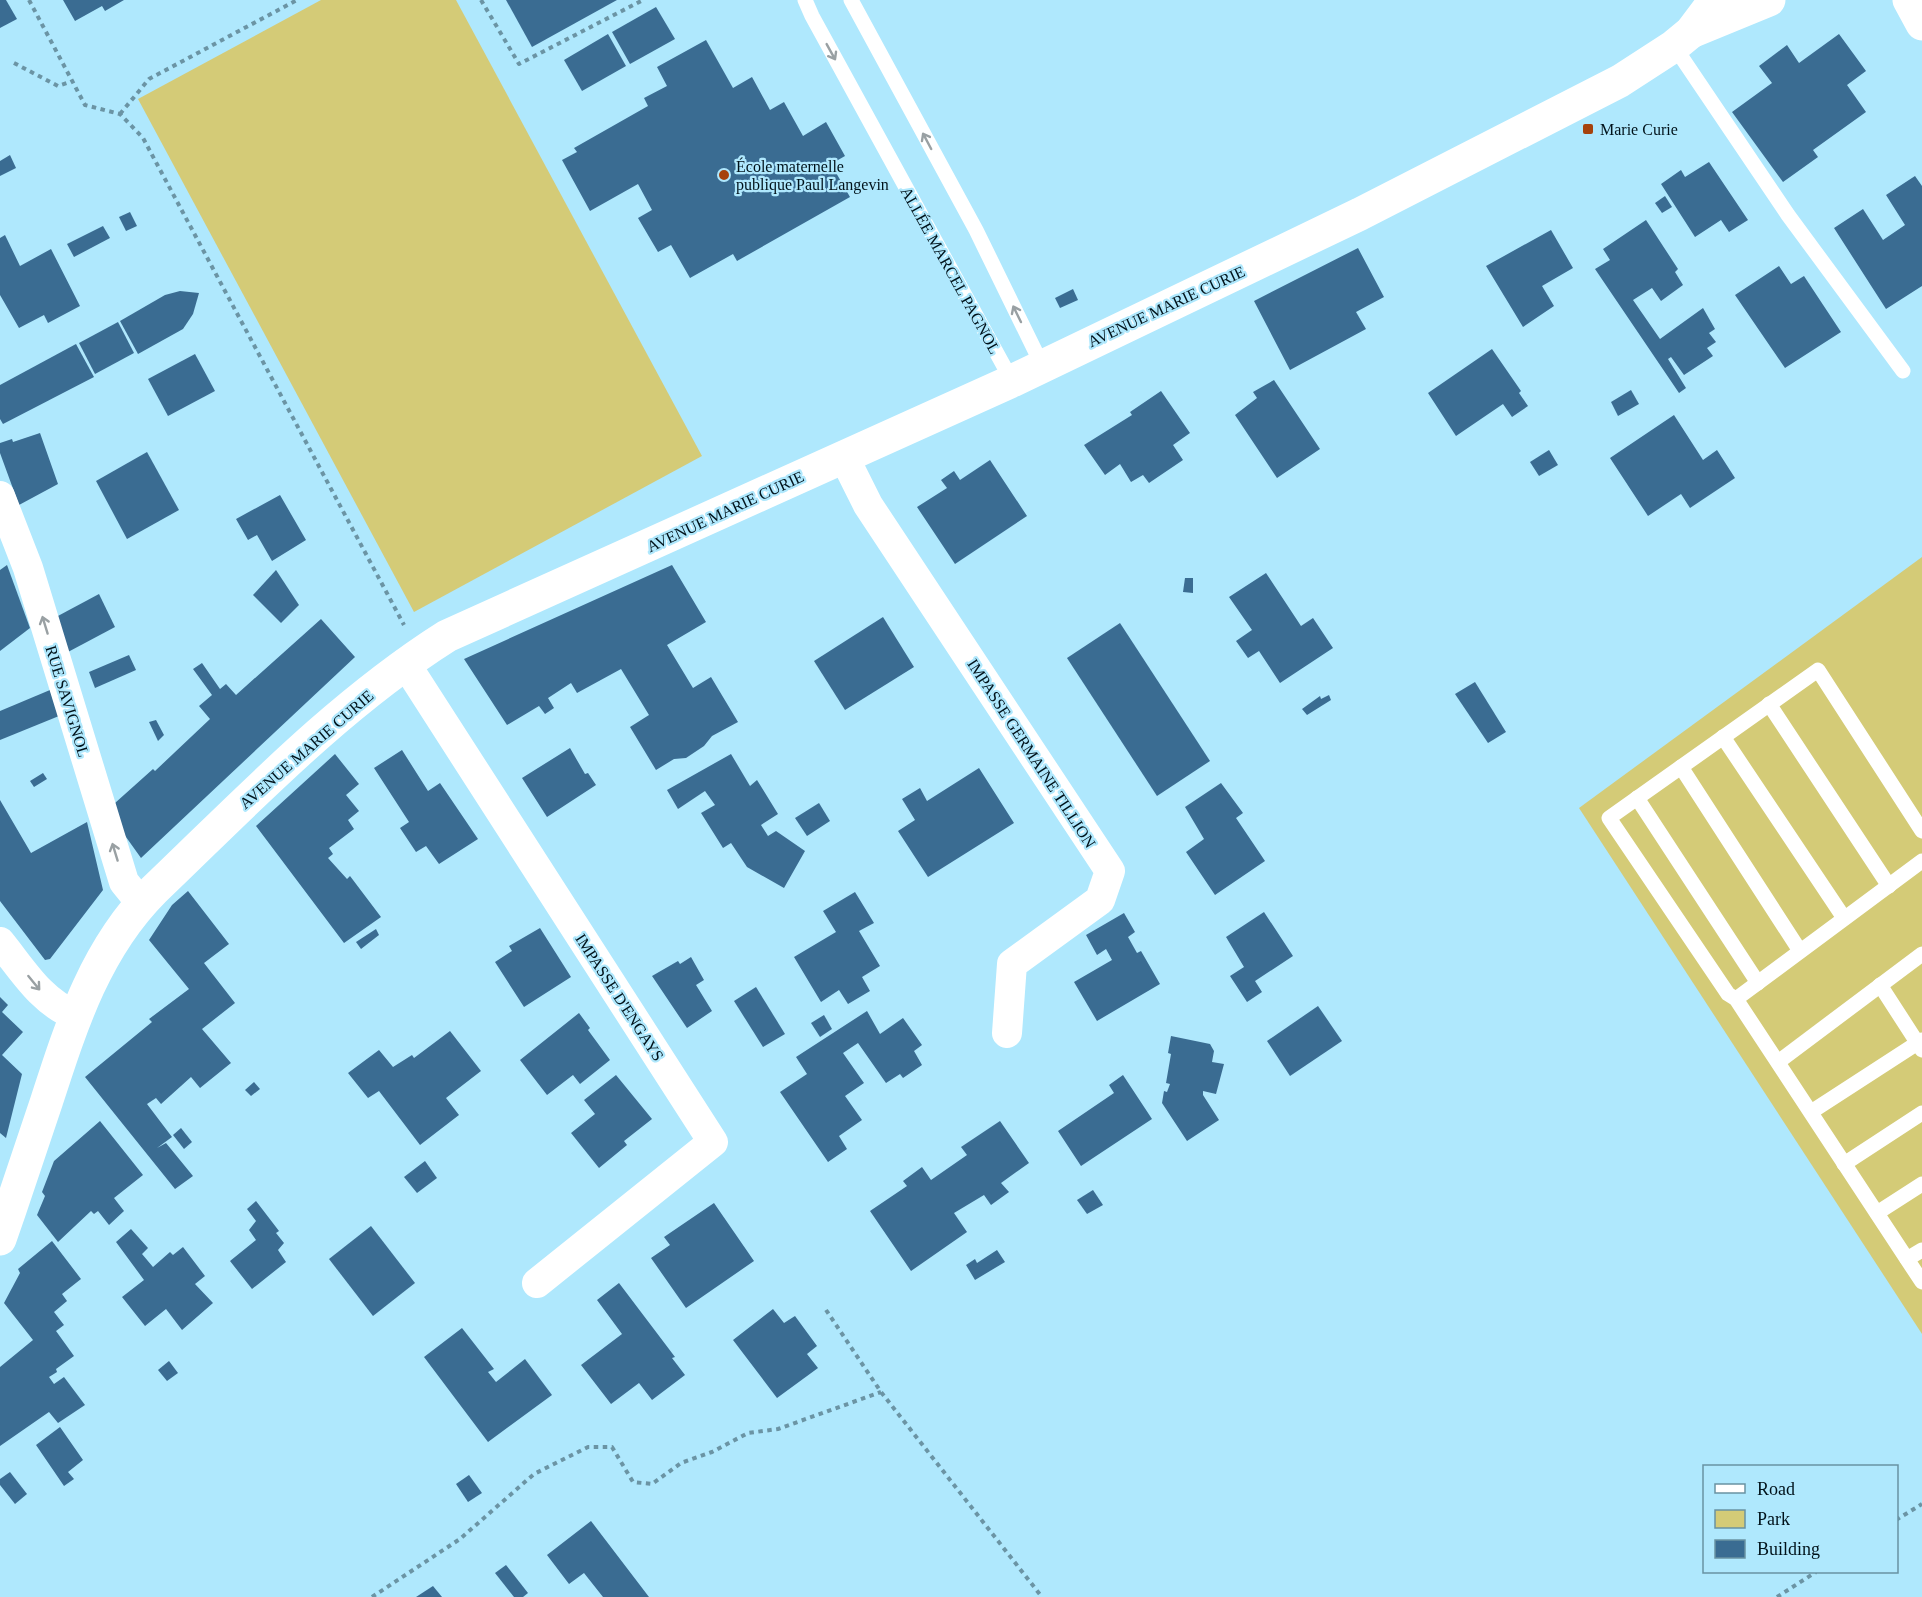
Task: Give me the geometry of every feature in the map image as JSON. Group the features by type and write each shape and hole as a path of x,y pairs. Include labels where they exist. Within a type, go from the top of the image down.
{"main road":[{"name":"AVENUE MARIE CURIE","path":"1683,39 1714,0"},
{"name":"AVENUE MARIE CURIE","path":"0,1239 75,1015 100,959 141,903 280,769 405,663 447,636 1043,367 1371,209 1620,81 1683,39 1769,0"},
{"path":"1909,0 1922,24"}],"street":[{"name":"IMPASSE GERMAINE TILLION","path":"844,457 868,506 1110,871 1100,900 1012,964 1007,1033"},
{"name":"RUE SAVIGNOL","path":"0,496 27,568 124,882 141,903"},
{"name":"IMPASSE D'ENGAYS","path":"405,663 713,1142 537,1283"},
{"path":"0,942 46,998 58,1008 75,1015"}],"lane":[{"name":"ALLÉE MARCEL PAGNOL","path":"805,0 1012,381"},
{"path":"851,0 976,230 1043,367"},
{"path":"1683,39 1788,215 1903,371"},
{"path":"1922,831 1818,670 1609,818 1728,994 1736,999 1922,1282"},
{"path":"1769,704 1889,886"},
{"path":"1723,737 1844,918"},
{"path":"1681,767 1800,951"},
{"path":"1637,798 1758,983"},
{"path":"1736,999 1922,861"},
{"path":"1778,1062 1922,954"},
{"path":"1810,1112 1920,1045 1880,985"},
{"path":"1844,1164 1922,1113"},
{"path":"1877,1214 1922,1184"},
{"path":"1907,1259 1922,1250"}],"path":[{"path":"29,0 70,82 85,105 120,114 143,138 405,627 405,663"},
{"path":"120,114 149,80 297,0"},
{"path":"481,0 519,64 643,0"},
{"path":"14,63 58,86 70,82"},
{"path":"826,1310 881,1392 1042,1597"},
{"path":"372,1597 460,1539 534,1474 588,1447 612,1447 633,1482 652,1484 681,1463 712,1452 748,1433 778,1429 881,1392"},
{"path":"1898,1519 1922,1504"},
{"path":"1777,1597 1814,1573"}],"green space":[{"path":"321,0 456,0 702,456 414,612 138,99"},
{"path":"1922,557 1922,1334 1579,808"}],"building":[{"path":"0,0 6,0 17,19 0,28"},
{"path":"63,0 124,0 105,11 102,6 75,21"},
{"path":"506,0 617,0 532,47"},
{"path":"656,7 675,39 630,64 612,32"},
{"path":"608,34 626,66 582,91 564,60"},
{"path":"1839,34 1866,71 1847,85 1866,112 1813,150 1818,157 1783,182 1732,112 1772,83 1759,66 1787,45 1799,63"},
{"path":"706,40 733,88 752,77 770,110 784,102 803,136 826,122 845,156 831,164 850,197 737,261 733,254 690,278 671,245 658,252 638,218 652,210 638,184 590,211 562,160 577,152 574,148 648,106 644,98 667,86 657,67"},
{"path":"10,155 16,168 0,176 0,161"},
{"path":"1709,162 1748,220 1729,232 1721,220 1695,237 1661,184 1681,170 1685,177"},
{"path":"1915,176 1922,186 1922,286 1886,309 1834,228 1863,209 1883,240 1905,225 1886,195"},
{"path":"1665,196 1672,207 1662,213 1655,203"},
{"path":"130,212 137,226 126,231 119,217"},
{"path":"1646,220 1678,269 1675,272 1683,285 1661,301 1652,288 1633,300 1660,339 1703,308 1715,329 1709,333 1716,342 1707,348 1713,356 1684,375 1671,357 1668,359 1686,388 1679,393 1595,269 1610,260 1603,249"},
{"path":"103,226 110,238 74,257 67,244"},
{"path":"1551,230 1573,268 1542,286 1554,306 1523,327 1486,266"},
{"path":"5,235 20,266 51,249 80,306 48,323 44,315 19,328 0,295 0,238"},
{"path":"1358,248 1384,297 1356,312 1366,329 1290,370 1254,301"},
{"path":"1779,266 1791,284 1804,276 1841,332 1785,368 1735,295"},
{"path":"1073,289 1078,300 1060,308 1055,298"},
{"path":"180,291 199,293 193,314 183,329 138,354 120,321 165,295"},
{"path":"118,322 134,353 95,374 79,343"},
{"path":"76,344 94,377 3,424 0,419 0,385"},
{"path":"1492,349 1521,391 1519,393 1528,406 1512,417 1503,404 1456,436 1428,393"},
{"path":"195,354 215,391 168,416 148,379"},
{"path":"1274,380 1320,449 1277,478 1235,415 1257,398 1253,392"},
{"path":"1631,390 1639,404 1618,416 1611,402"},
{"path":"1161,391 1190,433 1173,445 1183,460 1149,483 1143,475 1131,482 1120,464 1105,475 1084,445 1132,415 1130,412"},
{"path":"1674,415 1703,460 1717,450 1735,478 1690,508 1681,494 1648,516 1610,458"},
{"path":"40,433 58,484 19,505 0,453 0,443 12,439 13,442"},
{"path":"1549,450 1558,465 1539,476 1530,462"},
{"path":"147,452 179,510 127,539 96,481"},
{"path":"990,460 1027,516 955,564 917,507 947,488 941,480 954,471 960,480"},
{"path":"280,495 306,540 272,561 257,535 248,540 236,519"},
{"path":"7,565 30,628 0,651 0,570"},
{"path":"672,565 706,622 667,645 693,688 711,677 738,722 712,736 704,746 686,758 674,759 656,770 630,727 649,715 621,669 577,693 571,683 548,698 554,708 545,714 539,706 507,725 464,659"},
{"path":"276,570 299,605 281,623 253,595"},
{"path":"1266,573 1301,626 1313,618 1333,648 1280,683 1259,651 1248,658 1236,641 1252,630 1229,597"},
{"path":"1185,578 1193,578 1193,593 1183,592"},
{"path":"99,594 115,627 68,652 56,617"},
{"path":"883,617 914,667 845,710 814,661"},
{"path":"321,619 355,657 141,858 121,830 115,803 153,769 155,771 210,719 199,706 212,695 193,669 202,663 220,689 226,684 236,695"},
{"path":"1120,623 1210,761 1157,796 1067,658"},
{"path":"129,655 136,670 95,688 89,672"},
{"path":"1475,682 1506,732 1488,743 1455,694"},
{"path":"50,690 59,716 0,740 0,711"},
{"path":"1329,695 1331,700 1307,715 1302,709 1320,696 1321,699"},
{"path":"156,720 164,735 158,741 149,722"},
{"path":"570,748 585,774 588,773 596,785 547,817 522,778"},
{"path":"402,750 428,791 440,783 478,839 439,864 426,846 416,852 400,828 409,822 374,768"},
{"path":"335,754 359,784 346,795 359,811 348,820 354,829 329,848 333,854 328,858 347,879 350,876 381,917 344,943 256,826"},
{"path":"731,754 750,786 757,780 778,814 761,825 768,836 776,831 805,851 784,888 747,867 731,843 723,848 701,813 715,805 705,791 678,809 667,790"},
{"path":"979,768 1014,823 928,877 898,831 915,820 902,799 920,788 927,801"},
{"path":"43,773 47,779 34,787 30,781"},
{"path":"1221,783 1243,813 1236,818 1265,861 1215,895 1186,852 1204,839 1185,807"},
{"path":"0,800 31,853 87,822 103,890 50,959 45,960 0,901"},
{"path":"819,803 830,821 807,836 795,818"},
{"path":"188,891 229,944 204,963 235,1003 202,1029 231,1063 200,1088 191,1077 161,1104 156,1098 147,1104 172,1137 157,1148 166,1143 193,1176 175,1189 85,1077 152,1022 149,1019 189,989 149,940 172,905"},
{"path":"855,892 874,923 859,931 880,966 862,977 870,991 848,1004 839,990 821,1002 794,957 836,932 823,911"},
{"path":"1264,912 1293,956 1255,981 1262,992 1247,1002 1230,976 1244,967 1226,937"},
{"path":"1124,913 1135,932 1128,937 1137,953 1141,951 1160,984 1097,1021 1074,982 1112,960 1106,949 1097,955 1086,935"},
{"path":"540,928 571,977 524,1007 495,962 512,951 509,946"},
{"path":"376,929 379,935 361,949 356,942"},
{"path":"691,957 704,980 696,985 712,1011 687,1028 652,976 678,961 680,964"},
{"path":"756,987 785,1034 763,1047 734,1001"},
{"path":"0,997 8,1005 2,1012 23,1032 2,1055 22,1074 6,1138 0,1133"},
{"path":"1318,1006 1342,1041 1290,1076 1267,1041"},
{"path":"867,1011 880,1034 903,1018 922,1045 914,1051 922,1065 903,1078 900,1074 886,1083 858,1043 843,1053 864,1083 845,1096 862,1120 839,1136 847,1149 828,1162 780,1092 807,1074 796,1057"},
{"path":"579,1013 590,1028 588,1030 610,1060 580,1084 573,1075 547,1095 520,1060"},
{"path":"824,1015 832,1029 820,1037 811,1023"},
{"path":"450,1031 481,1071 446,1098 459,1115 420,1145 379,1091 368,1098 348,1073 379,1050 393,1067 412,1055 414,1058"},
{"path":"1171,1036 1210,1044 1214,1051 1212,1062 1224,1064 1216,1094 1203,1091 1203,1095 1219,1120 1187,1141 1162,1103 1164,1091 1167,1092 1170,1084 1166,1083 1171,1054 1168,1053"},
{"path":"616,1075 652,1119 624,1141 627,1145 599,1168 571,1133 595,1114 584,1100"},
{"path":"1123,1075 1152,1119 1081,1166 1058,1131 1114,1093 1109,1085"},
{"path":"254,1082 260,1089 251,1096 245,1090"},
{"path":"100,1121 143,1175 114,1198 124,1211 109,1225 98,1211 94,1214 91,1211 58,1242 37,1215 45,1196 42,1192 54,1161"},
{"path":"1000,1121 1029,1163 1001,1183 1009,1192 991,1205 984,1195 954,1213 967,1232 911,1271 870,1211 907,1186 903,1181 922,1167 931,1180 967,1155 961,1147"},
{"path":"181,1128 192,1142 184,1149 173,1135"},
{"path":"425,1161 437,1178 417,1193 404,1177"},
{"path":"1093,1190 1103,1205 1087,1214 1077,1200"},
{"path":"256,1201 279,1231 276,1233 284,1243 278,1250 286,1262 252,1289 230,1261 256,1240 249,1230 256,1221 247,1209"},
{"path":"714,1203 754,1261 686,1308 651,1258 670,1245 664,1237"},
{"path":"371,1226 415,1283 373,1316 329,1259"},
{"path":"131,1229 148,1248 142,1254 153,1267 170,1252 173,1255 183,1247 205,1276 195,1284 213,1303 182,1330 166,1309 145,1326 122,1297 144,1280 116,1242"},
{"path":"52,1241 81,1279 62,1294 67,1301 54,1312 64,1325 56,1331 74,1356 49,1377 54,1384 64,1377 85,1405 58,1423 49,1412 0,1446 0,1367 33,1340 4,1303 20,1273 18,1269"},
{"path":"997,1250 1005,1262 975,1280 966,1265 975,1259 977,1263"},
{"path":"619,1283 675,1357 672,1358 685,1375 652,1400 639,1383 611,1404 581,1365 622,1334 597,1300"},
{"path":"773,1309 784,1323 795,1316 817,1346 807,1354 818,1368 777,1398 733,1340"},
{"path":"462,1328 494,1369 488,1372 496,1382 525,1359 552,1395 488,1442 424,1357"},
{"path":"169,1361 178,1373 167,1381 158,1370"},
{"path":"60,1427 83,1460 68,1472 74,1479 64,1486 36,1445"},
{"path":"10,1472 27,1494 15,1504 0,1485 0,1479"},
{"path":"469,1475 482,1493 468,1502 456,1484"},
{"path":"591,1521 649,1597 603,1597 584,1573 569,1584 547,1555"},
{"path":"506,1565 528,1593 523,1597 514,1597 495,1573"},
{"path":"433,1586 442,1597 416,1597"}],"place":[{"name":"Marie Curie","path":"1588,129"},
{"name":"École maternelle publique Paul Langevin","path":"724,175"}]}
